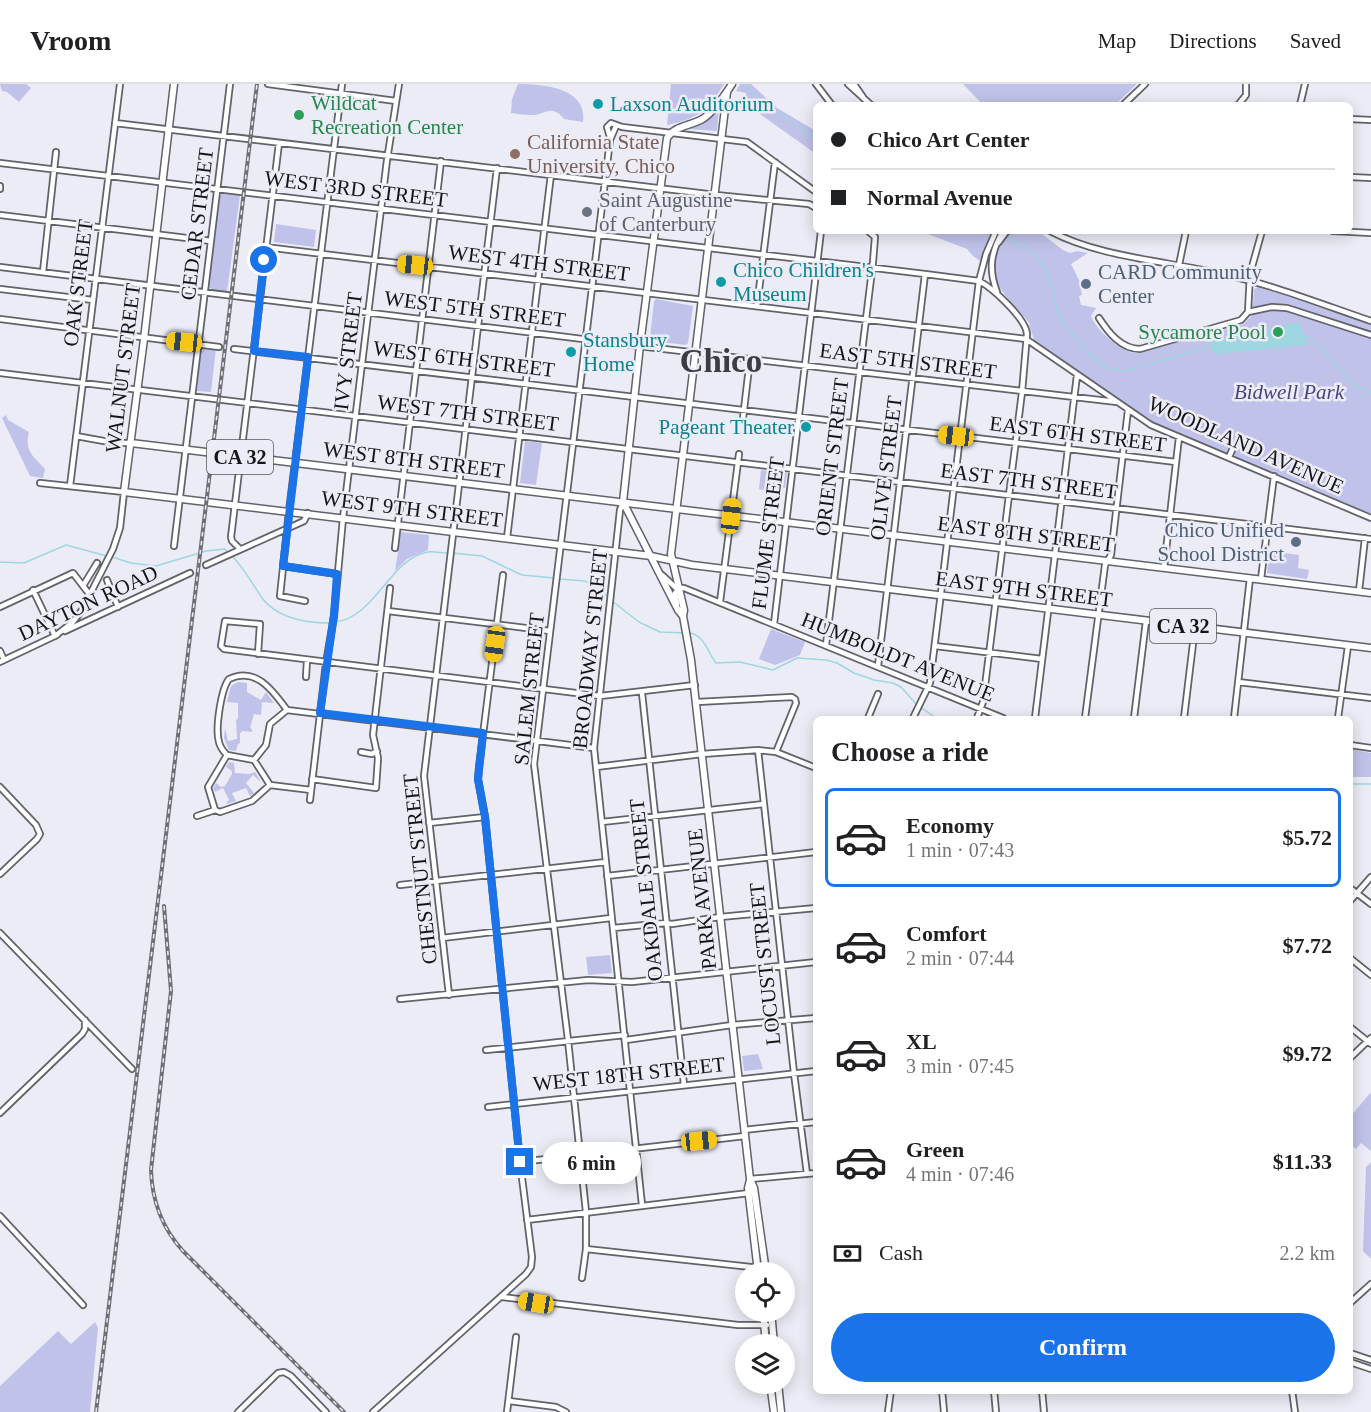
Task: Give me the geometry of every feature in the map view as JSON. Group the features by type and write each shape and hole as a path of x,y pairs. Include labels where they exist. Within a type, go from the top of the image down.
{"main road":[{"name":"WALNUT STREET","path":"124,492 174,84"},
{"path":"670,134 675,129 704,118 732,84"},
{"name":"PARK AVENUE","path":"727,92 671,554 680,588 695,685 750,1179 749,1193 757,1262"},
{"name":"BROADWAY STREET","path":"623,502 660,188 667,138 670,134"},
{"name":"WEST 8TH STREET","path":"131,442 677,509"},
{"name":"WEST 9TH STREET","path":"124,492 507,537 651,556 673,561"},
{"path":"623,502 683,616"},
{"path":"631,515 635,508 642,506"},
{"name":"EAST 8TH STREET","path":"677,509 1371,593"},
{"name":"EAST 9TH STREET","path":"673,561 1371,648"},
{"name":"PARK AVENUE","path":"750,1179 754,1188 765,1262"},
{"path":"764,1322 765,1334"},
{"path":"772,1322 773,1334"},
{"path":"772,1394 774,1412"},
{"path":"779,1394 781,1412"}],"street":[{"name":"OAK STREET","path":"70,486 120,84"},
{"name":"CEDAR STREET","path":"174,546 230,84"},
{"path":"268,84 396,101"},
{"path":"305,601 280,596 342,84"},
{"name":"IVY STREET","path":"310,800 381,208 399,84"},
{"path":"816,84 830,102"},
{"path":"848,84 867,102"},
{"path":"854,84 862,97"},
{"path":"1126,102 1145,84"},
{"path":"1240,102 1246,95 1246,84"},
{"path":"1301,102 1305,84"},
{"path":"1353,119 1371,120"},
{"path":"114,123 813,206"},
{"name":"SALEM STREET","path":"582,1278 586,1249 586,1212 568,1041 535,772 536,741 568,496 610,140 613,129 670,134"},
{"path":"670,134 749,143 813,190"},
{"path":"238,550 231,537 234,504 279,143"},
{"path":"43,273 57,152"},
{"path":"395,548 441,161"},
{"path":"757,306 775,162"},
{"name":"WEST 3RD STREET","path":"0,164 218,188 979,281"},
{"path":"507,537 552,166"},
{"name":"CHESTNUT STREET","path":"449,995 424,776 497,168"},
{"path":"1353,177 1371,178"},
{"path":"0,215 211,241"},
{"path":"1353,232 1371,233"},
{"name":"FLUME STREET","path":"774,624 820,234"},
{"name":"ORIENT STREET","path":"826,645 872,267 875,237 872,234"},
{"path":"914,716 929,688 979,281 986,254 995,234"},
{"path":"998,294 991,270 992,256 996,244 1002,240 1004,234"},
{"path":"1056,234 1075,243 1250,280 1371,321"},
{"path":"1179,265 1185,234"},
{"path":"1248,312 1250,280 1261,234"},
{"name":"WEST 4TH STREET","path":"265,247 1026,339"},
{"name":"WEST 5TH STREET","path":"0,267 696,352"},
{"name":"OLIVE STREET","path":"878,666 925,274"},
{"path":"978,716 981,709 1022,392 1026,339 1025,326 998,294 979,281"},
{"path":"0,289 93,300"},
{"path":"1099,318 1120,342 1132,349 1140,350 1241,320 1248,312 1272,307 1287,308 1371,335"},
{"path":"0,319 219,347"},
{"name":"WOODLAND AVENUE","path":"1026,339 1151,425 1371,518"},
{"name":"WEST 6TH STREET","path":"234,349 690,403"},
{"name":"EAST 5TH STREET","path":"696,352 1117,402"},
{"path":"743,418 750,358"},
{"name":"WEST 7TH STREET","path":"0,374 683,455"},
{"path":"1035,716 1077,375"},
{"name":"EAST 6TH STREET","path":"690,403 1176,462"},
{"path":"1085,716 1105,565 1111,555 1128,410"},
{"name":"WEST 8TH STREET","path":"76,436 115,443 131,442"},
{"path":"1164,568 1179,437"},
{"path":"1229,458 1233,448"},
{"path":"720,602 739,454"},
{"name":"EAST 7TH STREET","path":"683,455 1368,539"},
{"path":"1261,579 1274,476"},
{"name":"WEST 9TH STREET","path":"40,483 124,492"},
{"name":"WALNUT STREET","path":"55,636 73,622 85,604 113,549 120,528 124,492"},
{"name":"BROADWAY STREET","path":"623,502 620,510 594,748 642,1205"},
{"path":"206,565 304,521 308,513"},
{"path":"1359,591 1368,539"},
{"path":"83,586 97,563"},
{"path":"283,566 337,574"},
{"name":"HUMBOLDT AVENUE","path":"658,571 673,585 680,588 720,602 998,716"},
{"path":"0,607 74,573 90,594"},
{"name":"DAYTON ROAD","path":"2,661 190,573"},
{"path":"373,1412 502,1297 531,1267 532,1257 520,1162 485,817 478,779 503,575"},
{"path":"1234,716 1250,578"},
{"path":"106,580 118,607"},
{"path":"312,780 376,788 379,765 373,740 374,720 390,588"},
{"path":"678,610 675,594 680,588"},
{"path":"33,590 55,636"},
{"path":"85,604 87,614 96,617"},
{"path":"387,611 550,631"},
{"path":"258,654 260,624 225,621 221,646 224,649 258,654 600,696 642,693 695,685"},
{"path":"1134,716 1146,621"},
{"path":"1184,716 1195,627"},
{"path":"935,646 1042,659"},
{"path":"1338,716 1348,646"},
{"path":"0,651 2,661"},
{"path":"306,677 308,660"},
{"path":"270,786 254,760 227,755 219,742 223,690 229,679 238,676 261,679 287,710"},
{"path":"1238,682 1371,698"},
{"name":"OAKDALE STREET","path":"642,693 684,1085"},
{"path":"869,716 878,694"},
{"path":"696,702 792,697 796,703 776,752"},
{"path":"254,760 266,745 270,724 287,710 594,748"},
{"path":"1353,745 1371,748"},
{"path":"596,767 702,754 758,750 776,752 813,767"},
{"name":"LOCUST STREET","path":"758,750 807,1174"},
{"path":"361,752 372,754 376,751"},
{"path":"215,810 208,787 227,755"},
{"path":"197,816 245,804 270,786 311,790"},
{"path":"0,787 36,825 40,834 0,874"},
{"path":"602,822 764,804"},
{"path":"429,823 485,817"},
{"path":"608,876 813,852"},
{"path":"400,885 606,862"},
{"path":"1353,898 1371,878"},
{"path":"1353,891 1371,904"},
{"path":"613,928 672,924 813,908"},
{"path":"442,938 611,918"},
{"path":"0,933 132,1069"},
{"path":"1353,960 1371,975"},
{"path":"400,999 560,982 588,980 633,982 813,962"},
{"path":"486,1050 813,1018"},
{"path":"0,1113 84,1032 86,1020"},
{"path":"1353,1029 1370,1041 1353,1055"},
{"name":"WEST 18TH STREET","path":"488,1107 813,1071"},
{"path":"520,1162 813,1122"},
{"path":"750,1179 813,1173"},
{"path":"527,1220 749,1193"},
{"path":"0,1216 83,1305"},
{"path":"586,1249 735,1267"},
{"path":"1353,1300 1371,1284"},
{"path":"502,1297 722,1324 772,1325"},
{"path":"507,1412 516,1337"},
{"path":"1353,1354 1371,1360"},
{"path":"1353,1363 1371,1369"},
{"path":"238,1412 278,1372 284,1372 291,1376 326,1412"},
{"path":"888,1412 890,1394"},
{"path":"942,1394 944,1412"},
{"path":"994,1394 996,1412"},
{"path":"1042,1394 1044,1412"},
{"path":"1293,1394 1295,1412"},
{"path":"509,1401 556,1407 566,1412"}],"green space":[{"path":"0,84 26,84 31,88 19,102 7,92 2,91"},
{"path":"518,84 550,87 571,95 583,110 583,122 564,119 552,111 537,115 511,113 512,99"},
{"path":"671,84 724,84 701,112 687,120 667,125"},
{"path":"740,84 751,84 777,108 813,129 813,152 753,109 753,102 746,101 746,93 736,91"},
{"path":"963,84 1137,84 1118,102 980,102"},
{"path":"719,107 717,131 686,129 707,120"},
{"path":"224,192 240,195 227,292 213,290 209,287 220,196"},
{"path":"276,224 316,230 314,247 274,242"},
{"path":"928,234 991,234 980,261 967,249"},
{"name":"Bidwell Park","path":"1008,234 1042,234 1070,253 1077,251 1088,253 1071,264 1079,280 1081,305 1096,308 1091,316 1098,328 1110,340 1131,352 1137,353 1244,324 1252,315 1254,289 1258,287 1371,323 1371,514 1145,419 1035,342 1030,324 998,284 994,266 1000,247"},
{"path":"656,299 693,306 686,345 653,341 650,338"},
{"path":"201,346 216,348 211,392 197,391"},
{"path":"6,415 8,420 29,432 29,449 33,457 45,469 43,478 30,476 2,418"},
{"path":"525,441 542,443 536,485 520,483"},
{"path":"761,470 787,473 785,488 771,486 770,492 759,489"},
{"path":"401,532 429,535 428,550 407,559 395,571"},
{"path":"1270,551 1299,555 1298,568 1309,570 1307,579 1267,573"},
{"path":"771,629 805,642 800,655 775,665 759,659"},
{"path":"238,682 247,683 247,692 261,700 266,692 274,703 262,702 261,715 254,714 250,728 252,732 240,733 240,743 236,751 229,750 224,738 225,728 228,741 237,739 238,703 227,702 231,686"},
{"path":"1353,750 1371,753 1371,777 1353,777"},
{"path":"229,762 234,763 235,773 255,772 261,782 253,775 246,783 254,793 250,796 246,788 232,793 236,801 227,804 229,800 223,788 215,792 213,788 216,783 221,787 225,786 232,774 232,771 226,767"},
{"path":"610,955 612,973 588,975 586,957"},
{"path":"758,1054 763,1069 744,1071 742,1056"},
{"path":"1371,1092 1371,1151 1361,1143 1356,1149 1353,1147 1353,1113"},
{"path":"1371,1162 1371,1259 1363,1251 1366,1167"},
{"path":"95,1322 98,1328 90,1412 0,1412 0,1386 58,1331 71,1344"}],"shaded area":[{"name":"Sycamore Pool","path":"1299,322 1307,345 1218,354 1212,351 1210,342"}],"waterway":[{"path":"744,84 765,104 813,137"},
{"path":"1004,236 1027,248 1039,259 1048,275 1057,311 1063,323 1093,358 1110,369 1125,371 1211,346"},
{"path":"1302,335 1321,347 1351,382 1371,393"},
{"path":"0,562 24,563 66,545 107,556"},
{"path":"112,557 131,563 156,566 206,551 225,549 228,553"},
{"path":"335,622 349,618 361,610 403,565 415,557 428,552 448,553"},
{"path":"452,553 482,556 522,575 554,578"},
{"path":"232,556 262,598 276,611 302,621 330,623"},
{"path":"559,579 585,581 609,597"},
{"path":"612,601 639,622 660,632 685,633"},
{"path":"689,633 702,640 716,663 740,662 773,670 797,658 826,660 837,663 854,673 901,687 916,704 933,716"},
{"path":"1353,784 1371,784"}],"railway":[{"path":"96,1412 257,84"},
{"path":"164,906 171,991 151,1170 156,1203 169,1233 183,1251 344,1412"}],"place":[{"name":"Laxson Auditorium","path":"598,104"},
{"name":"Wildcat Recreation Center","path":"299,115"},
{"name":"California State University, Chico","path":"515,154"},
{"name":"Saint Augustine of Canterbury","path":"587,212"},
{"name":"Chico Children's Museum","path":"721,282"},
{"name":"CARD Community Center","path":"1086,284"},
{"name":"Sycamore Pool","path":"1278,332"},
{"name":"Stansbury Home","path":"571,352"},
{"name":"Pageant Theater","path":"806,427"},
{"name":"Chico Unified School District","path":"1296,542"}],"district":[{"name":"Chico","path":"721,361"}],"route":[{"path":"264,260 254,351 308,357 283,566 337,574 334,615 320,713 483,733 478,779 485,817 520,1162"}]}
